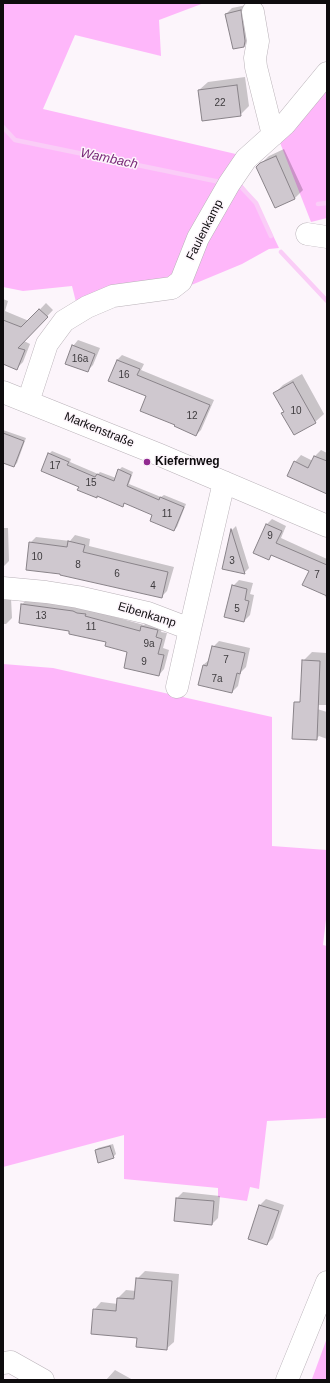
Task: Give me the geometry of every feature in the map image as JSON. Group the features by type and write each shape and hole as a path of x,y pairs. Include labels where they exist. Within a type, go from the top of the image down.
{"street":[{"path":"252,12 258,41 255,58 256,67 273,135"},
{"name":"Faulenkamp","path":"28,402 46,344 64,321 87,307 113,296 172,288 182,281 198,238 229,184 246,159 285,124 327,74"},
{"name":"Markenstraße","path":"3,392 160,455 327,526"},
{"name":"Eibenkamp","path":"3,588 78,597 148,613 190,629 224,482"},
{"path":"177,687 190,629"},
{"path":"287,1380 327,1282"},
{"path":"3,1363 11,1362 44,1380"}],"shaded area":[{"path":"3,3 204,3 159,20 161,56 75,35 43,109 240,155 237,178 259,206 279,248 269,249 242,264 189,286 174,279 76,302 72,286 23,291 3,287"},
{"path":"327,63 327,218 311,222 277,135"},
{"path":"3,664 53,668 272,717 272,846 327,850 327,911 323,945 327,946 327,1118 267,1121 259,1189 250,1187 247,1201 218,1197 218,1188 124,1179 124,1135 3,1167"},
{"path":"327,1338 327,1380 315,1380 312,1379"}],"building":[{"path":"241,10 245,41 244,47 233,49 225,14"},
{"path":"237,85 241,116 202,121 198,90"},
{"path":"276,156 295,199 275,208 256,167 260,163"},
{"path":"39,309 48,317 18,348 25,350 17,370 3,364 3,320 21,327"},
{"path":"72,345 95,354 88,372 65,364"},
{"path":"117,360 140,369 137,375 210,405 196,436 174,426 175,425 140,411 146,396 108,381"},
{"path":"293,382 316,423 294,435 281,413 284,412 273,393"},
{"path":"3,433 24,441 14,467 3,463"},
{"path":"48,453 69,462 67,465 95,477 97,474 114,481 118,469 131,475 127,486 159,500 160,497 184,507 174,531 150,521 152,515 124,503 123,507 97,496 97,498 77,490 79,487 41,471"},
{"path":"314,456 327,461 327,494 287,476 294,461 308,468"},
{"path":"266,524 282,531 276,543 327,565 327,596 302,585 309,571 271,555 269,560 253,553"},
{"path":"231,529 245,574 222,569"},
{"path":"68,541 85,545 83,552 168,572 162,598 60,574 26,570 29,542 67,547"},
{"path":"232,585 247,589 245,600 249,601 244,622 224,617"},
{"path":"21,604 73,611 86,614 85,616 140,631 141,626 158,630 156,637 162,639 158,654 164,655 159,676 124,668 127,652 105,646 106,642 69,634 69,631 19,623"},
{"path":"212,646 245,653 240,674 237,673 232,693 198,685 203,665 207,666"},
{"path":"302,660 320,661 317,740 292,739 294,702 300,702"},
{"path":"110,1146 114,1158 98,1163 95,1150"},
{"path":"176,1198 214,1201 212,1225 174,1221"},
{"path":"259,1205 279,1211 267,1245 248,1239"},
{"path":"136,1278 172,1281 167,1350 136,1347 137,1338 91,1334 93,1309 116,1311 117,1298 134,1299"}],"waterway":[{"name":"Wambach","path":"3,127 15,140 220,182"},
{"name":"Wambach","path":"242,188 256,203 271,236"},
{"path":"318,204 327,203"},
{"name":"Wambach","path":"281,252 327,301"}],"place":[{"name":"Kiefernweg","path":"147,462"}]}
